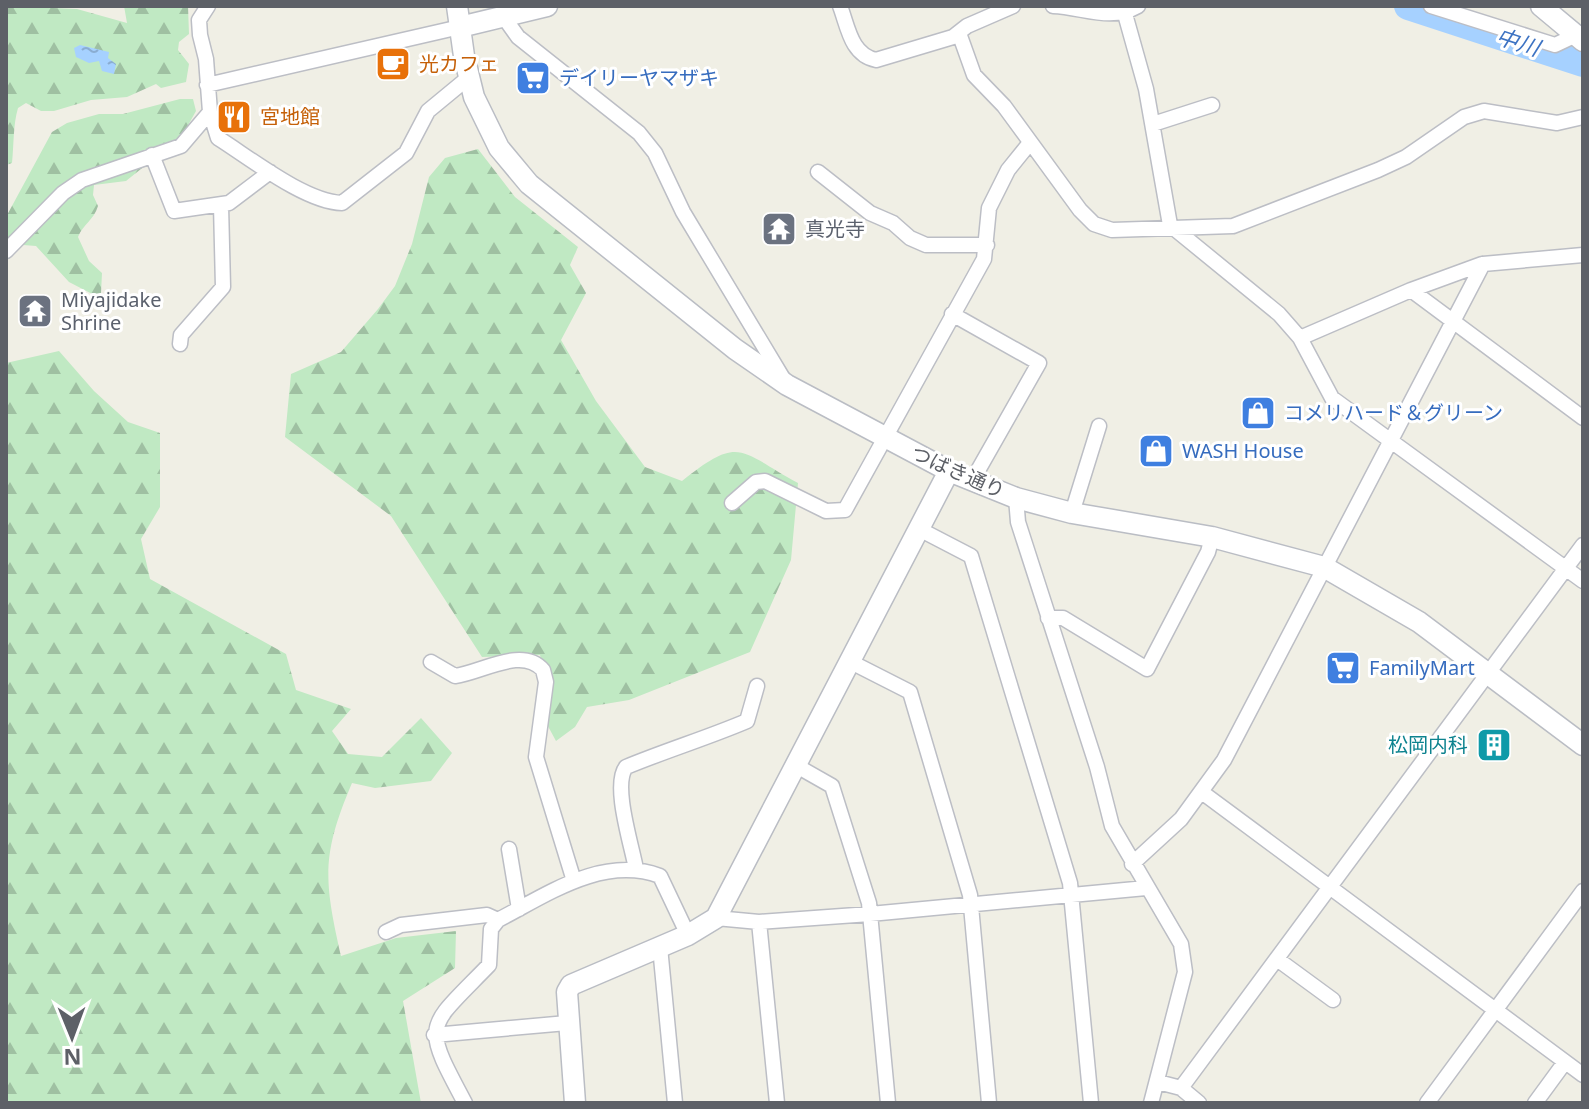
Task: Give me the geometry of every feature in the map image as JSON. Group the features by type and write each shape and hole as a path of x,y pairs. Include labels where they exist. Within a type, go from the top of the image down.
{"main road":[{"path":"459,16 503,16 547,6"},
{"path":"1541,6 1579,39"},
{"name":"つばき通り","path":"459,16 468,78 490,132 529,184 735,349 787,385 949,471 1016,498 1072,513 1273,550 1324,567 1389,602 1583,745"},
{"path":"575,1103 566,999 571,985 688,935 716,918 949,471"}],"street":[{"path":"208,6 199,20 210,112 218,138 270,172 330,203 342,203 406,153 428,111 468,78"},
{"path":"840,6 854,45 864,58 876,60 959,33 1008,7"},
{"path":"1053,6 1111,15 1131,10 1170,225 1279,314 1300,338 1332,398 1583,581"},
{"path":"1431,6 1555,45 1579,39"},
{"path":"207,85 459,16"},
{"path":"503,16 518,37 639,133 655,153 683,212 787,385"},
{"path":"959,33 974,75 1004,106 1029,144 1094,224 1112,230 1170,225 1233,226 1378,170 1406,157 1464,117 1484,111 1498,110 1557,123 1583,117"},
{"path":"1153,124 1212,105"},
{"path":"6,251 63,193 82,180 181,146 210,112"},
{"path":"732,503 756,482 765,481 826,511 845,510 876,448 885,438 984,259 989,208 1008,170 1029,144"},
{"path":"152,155 174,211 229,203 270,172"},
{"path":"818,172 870,213 893,223 910,238 926,245 987,245"},
{"path":"180,344 181,335 223,287 221,205"},
{"path":"1300,338 1411,290 1483,264 1583,255"},
{"path":"1132,864 1203,793 1483,264"},
{"path":"1411,290 1583,418"},
{"path":"952,314 1039,363 972,481"},
{"path":"1072,513 1099,426"},
{"path":"1016,498 1018,522 1097,767 1112,826 1181,944 1185,972 1151,1103"},
{"path":"919,529 971,556 1071,894 1091,1103"},
{"path":"1048,618 1063,618 1147,669 1208,552 1212,537"},
{"path":"1181,1088 1583,545"},
{"path":"431,662 455,676 517,659 529,659 543,670 545,694 536,757 574,881"},
{"path":"849,661 910,692 971,904 989,1103"},
{"path":"636,869 622,796 621,773 626,767 683,742 700,741 747,721 757,686"},
{"path":"795,765 832,786 870,914 888,1103"},
{"path":"1203,793 1583,1075"},
{"path":"509,849 519,909"},
{"path":"465,1103 437,1051 434,1035 437,1018 489,965 491,929 498,920 574,881 618,867 660,876 688,935"},
{"path":"716,918 759,922 1146,888"},
{"path":"1427,1103 1583,891"},
{"path":"386,932 401,925 487,915 498,920"},
{"path":"759,922 777,1103"},
{"path":"660,947 675,1103"},
{"path":"1277,959 1333,1000"},
{"path":"434,1035 567,1023"},
{"path":"1535,1103 1565,1062"},
{"path":"1158,1082 1181,1088 1199,1103"}],"green space":[{"path":"6,6 77,9 127,23 124,6 188,6 189,34 179,42 178,50 189,64 186,82 161,88 156,84 127,97 91,100 54,111 41,111 26,103 18,108 12,163 6,165"},
{"path":"180,99 193,99 196,111 182,136 126,181 94,185 93,195 98,206 78,237 89,261 102,273 101,293 96,296 69,282 36,246 23,245 13,239 6,245 6,217 52,132 67,123 99,114 123,114"},
{"path":"478,149 515,197 578,247 570,265 586,293 561,340 596,401 645,467 682,481 716,457 739,452 798,483 791,560 750,652 629,700 587,707 575,727 556,741 543,717 547,682 540,655 482,657 391,516 285,437 291,374 341,352 378,309 395,286 412,244 429,177 445,158"},
{"path":"59,351 94,391 128,422 160,433 160,507 141,539 150,579 286,654 296,690 351,709 332,731 348,754 382,757 421,718 452,753 431,781 375,788 352,783 335,830 328,868 331,907 341,956 396,938 456,931 455,968 403,1001 421,1103 6,1103 6,363"}],"water":[{"path":"80,45 109,52 108,58 116,64 114,74 102,71 99,61 89,63 76,57 74,48"}],"waterway":[{"name":"中川","path":"1408,6 1583,63"}],"place":[{"name":"光カフェ","path":"393,64"},
{"name":"デイリーヤマザキ","path":"533,78"},
{"name":"宮地館","path":"234,117"},
{"name":"真光寺","path":"779,229"},
{"name":"Miyajidake Shrine","path":"35,311"},
{"name":"コメリハード＆グリーン","path":"1258,413"},
{"name":"WASH House","path":"1156,451"},
{"name":"FamilyMart","path":"1343,668"},
{"name":"松岡内科","path":"1494,745"}]}
